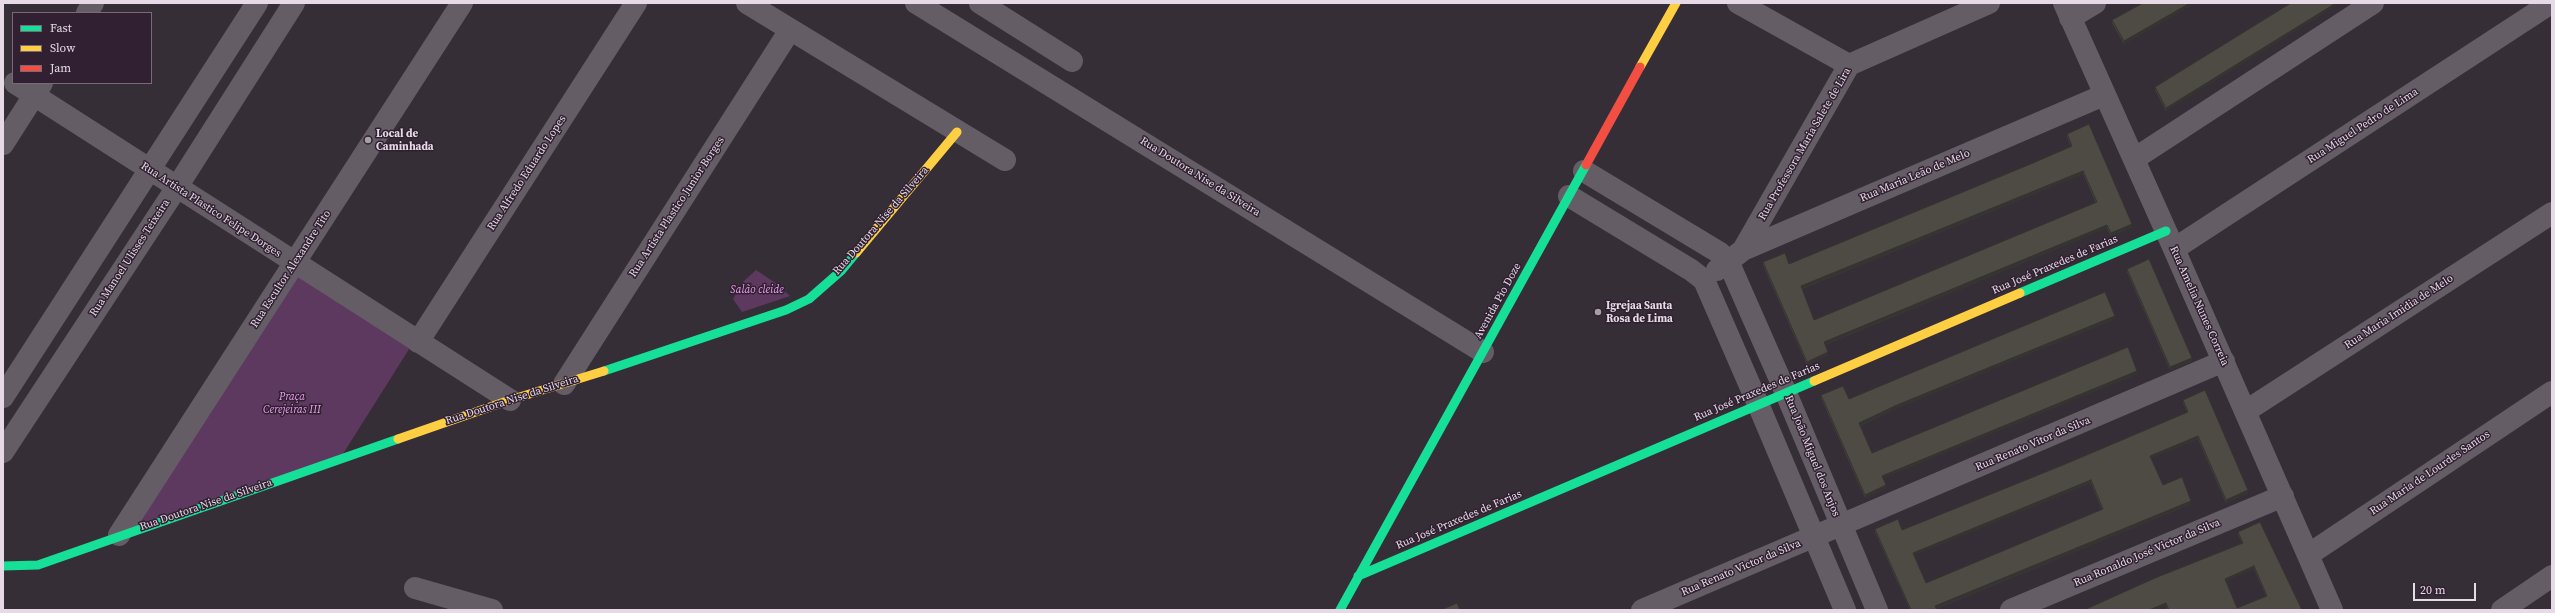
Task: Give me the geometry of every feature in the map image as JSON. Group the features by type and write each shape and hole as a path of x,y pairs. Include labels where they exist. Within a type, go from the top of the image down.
{"street":[{"path":"88,12 93,3"},
{"path":"3,397 148,169 257,3"},
{"name":"Rua Manoel Ulisses Teixeira","path":"3,452 177,187 294,3"},
{"name":"Rua Escultor Alexandre Tito","path":"119,535 462,3"},
{"name":"Rua Alfredo Eduardo Lopes","path":"418,342 636,3"},
{"path":"747,3 1005,160"},
{"name":"Rua Doutora Nise da Silveira","path":"916,3 1483,352"},
{"path":"980,3 1072,61"},
{"name":"Avenida Pio Doze","path":"1340,610 1676,3"},
{"path":"1738,3 1849,65"},
{"name":"Rua Professora Maria Salete de Lira","path":"1736,256 1849,65 1989,3"},
{"path":"2067,11 2095,3"},
{"path":"2134,159 2373,3"},
{"name":"Rua Miguel Pedro de Lima","path":"2170,240 2551,3"},
{"name":"Rua Amelia Nunes Correia","path":"2067,11 2224,362 2332,610"},
{"name":"Rua Artista Plastico Junior Borges","path":"564,384 790,30"},
{"name":"Rua Artista Plastico Felipe Dorges","path":"3,75 12,81"},
{"name":"Rua Artista Plastico Felipe Dorges","path":"21,84 38,89 148,169 294,264 510,400"},
{"path":"3,144 38,89"},
{"name":"Rua Maria Leão de Melo","path":"1736,256 2104,95"},
{"name":"Rua Doutora Nise da Silveira","path":"3,566 38,565 119,535 510,400 564,384 786,310 809,299 842,270 957,132"},
{"name":"Rua João Miguel dos Anjos","path":"1584,171 1720,253 1736,256 1786,392 1841,527 1877,610"},
{"path":"1568,196 1691,270 1704,280 1815,536 1845,610"},
{"name":"Rua Maria Imidia de Melo","path":"2246,412 2552,213"},
{"name":"Rua José Praxedes de Farias","path":"1358,576 1786,392 2170,240"},
{"path":"1704,280 1736,256"},
{"name":"Rua Renato Vitor da Silva","path":"1841,527 2224,362"},
{"name":"Rua Maria de Lourdes Santos","path":"2308,555 2552,392"},
{"name":"Rua Ronaldo José Victor da Silva","path":"2011,610 2283,496"},
{"name":"Rua Renato Victor da Silva","path":"1642,610 1815,536 1841,527"},
{"path":"2502,610 2552,576"},
{"path":"415,588 492,610"}],"green space":[{"name":"Salão cleide","path":"756,270 777,284 790,296 742,312 733,299 744,281"},
{"name":"Praça Cerejeiras III","path":"295,272 411,346 336,465 123,536"}],"building":[{"path":"2143,3 2190,3 2124,41 2112,20"},
{"path":"2291,3 2336,3 2166,108 2155,87"},
{"path":"2089,124 2132,224 2111,233 2107,225 1824,342 1828,352 1807,362 1763,262 1785,253 1789,264 2033,163 2072,146 2067,134","holes":["2083,171 2097,202 1814,320 1801,286"]},
{"path":"2149,259 2192,358 2170,367 2127,269"},
{"path":"2105,292 2115,316 1897,405 1859,423 1872,453 2128,347 2137,371 1882,476 1886,485 1865,495 1821,395 1843,386 1849,399"},
{"path":"2205,390 2248,490 2226,500 2198,436 2150,456 2163,485 2182,477 2191,501 1935,606 1937,610 1911,610 1875,529 1898,519 1902,530 2063,465 2188,412 2183,400","holes":["2091,480 2103,509 1926,583 1913,553"]},
{"path":"2260,522 2302,610 2169,610 2166,603 2149,610 2084,610 2155,578 2243,543 2238,532","holes":["2254,566 2267,596 2237,608 2225,579"]},
{"path":"1457,603 1460,610 1441,610"}],"traffic: fast":[{"path":"1340,610 1586,165"},
{"path":"2020,293 2166,231"},
{"path":"604,371 786,310 809,299 842,270 856,253"},
{"path":"1358,576 1814,381"},
{"path":"3,566 38,565 398,439"}],"traffic: slow":[{"path":"1640,67 1676,3"},
{"path":"856,253 957,132"},
{"path":"1814,381 2020,293"},
{"path":"398,439 510,400 604,371"}],"traffic: jam":[{"path":"1586,165 1640,67"}],"place":[{"name":"Local de Caminhada","path":"368,140"},
{"name":"Igrejaa Santa Rosa de Lima","path":"1598,312"}]}
